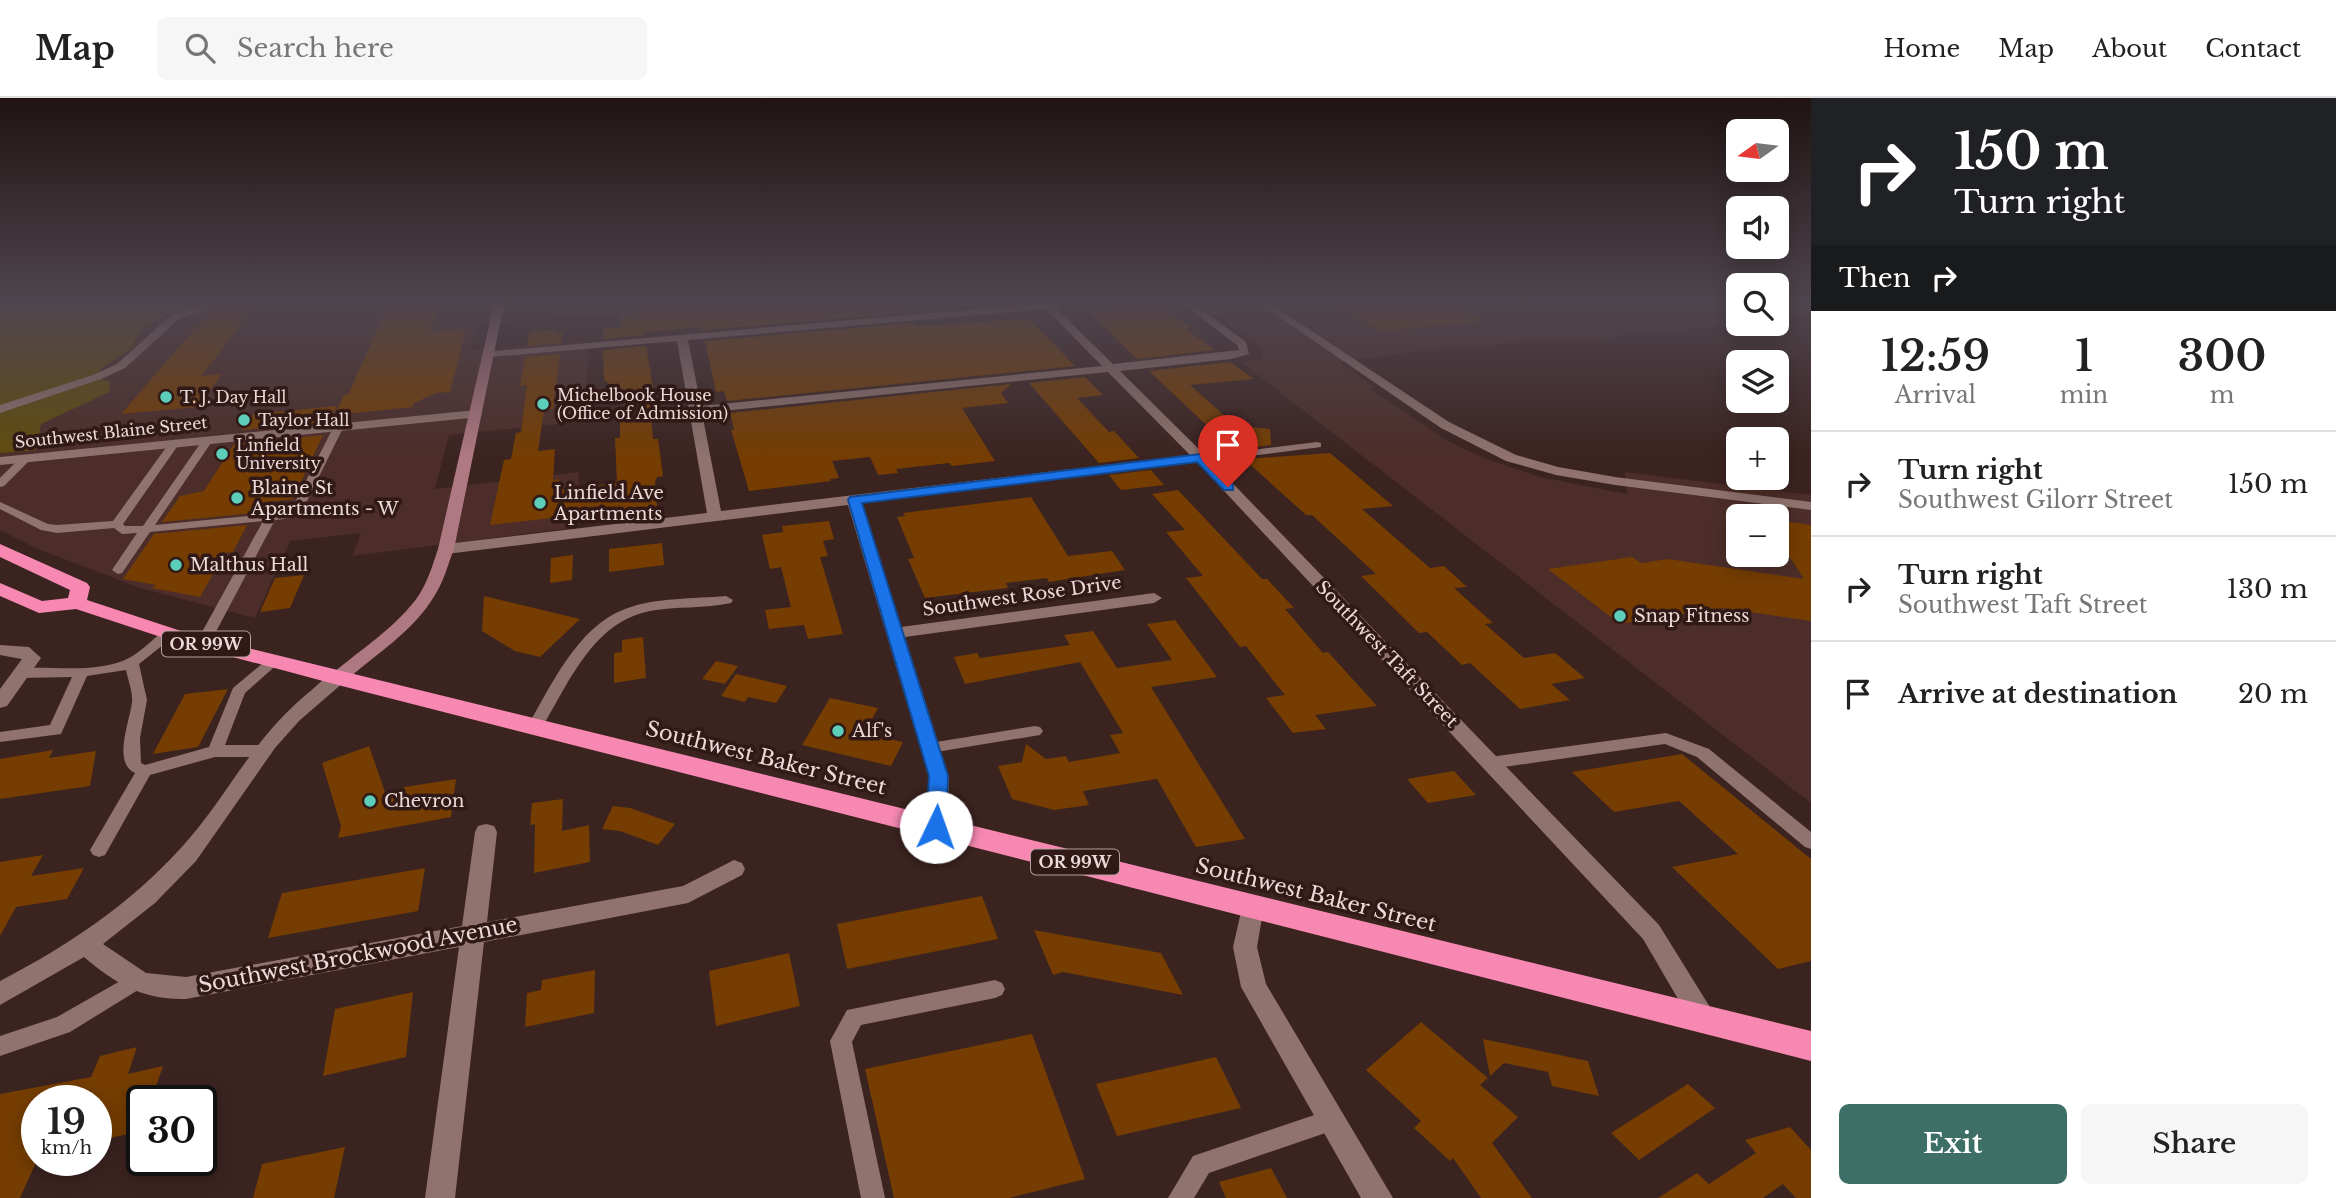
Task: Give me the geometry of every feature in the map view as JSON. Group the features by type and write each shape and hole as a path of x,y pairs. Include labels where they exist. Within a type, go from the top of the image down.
{"highway":[{"path":"0,550 80,587 76,603"},
{"name":"Southwest Baker Street","path":"0,589 39,607 76,603 168,634 338,678 1811,1046"}],"street":[{"path":"0,409 97,377 121,366 133,355"},
{"path":"0,993 86,944 143,899 187,856 262,751 294,715 410,615 426,596 446,549 489,355"},
{"path":"685,355 715,517"},
{"name":"Southwest Taft Street","path":"1098,355 1200,458 1651,932 1704,1020"},
{"path":"695,410 1233,355"},
{"path":"1341,355 1445,425 1511,458 1556,471 1615,481 1811,506"},
{"name":"Southwest Blaine Street","path":"0,461 475,414"},
{"path":"446,549 1200,458"},
{"path":"854,500 939,776 936,827"},
{"name":"Southwest Rose Drive","path":"895,633 1154,598"},
{"path":"0,650 23,651 32,658 0,702"},
{"path":"440,1198 486,832"},
{"name":"Southwest Brockwood Avenue","path":"86,944 126,978 166,989 186,988 688,894 734,869"},
{"path":"1252,906 1245,947 1254,986 1378,1198"}],"lane":[{"path":"117,524 122,530 149,529 295,515 338,428"},
{"path":"118,570 149,529 208,440"},
{"path":"117,524 174,444"},
{"path":"1200,458 1317,445"},
{"path":"0,484 26,458"},
{"path":"0,505 45,527 117,524"},
{"path":"203,643 271,517"},
{"path":"535,727 582,651 602,629 628,612 726,600"},
{"path":"21,673 46,670 81,673 132,663 168,634"},
{"path":"215,751 238,691 274,661"},
{"path":"132,663 140,700 132,738 133,766 144,771 215,751 262,751"},
{"path":"0,737 57,730 81,673"},
{"path":"930,748 1035,731"},
{"path":"1490,763 1665,738 1703,752 1811,842"},
{"path":"99,850 144,771"},
{"path":"0,1046 63,1026 136,981"},
{"path":"873,1198 841,1041 854,1017 995,989"},
{"path":"1180,1198 1201,1164 1332,1120"}],"shaded area":[{"name":"Linfield University","path":"0,355 588,355 586,421 449,435 435,489 579,472 577,527 352,556 361,533 290,541 255,618 140,588 38,549 0,530"},
{"path":"0,355 121,355 101,369 97,377 110,382 109,392 41,424 36,450 0,453"},
{"path":"1262,355 1387,355 1340,362 1374,387 1369,388 1446,440 1484,458 1540,477 1627,494 1625,472 1726,484 1726,490 1771,490 1811,495 1811,803 1241,362 1261,358"}],"building":[{"name":"T. J. Day Hall","path":"172,355 217,355 201,376 222,374 198,407 121,414"},
{"path":"366,355 459,355 450,392 436,393 414,403 412,407 335,415 344,395 348,395"},
{"path":"560,355 553,409 544,410 538,451 555,449 553,480 559,479 558,490 617,483 615,438 620,438 620,421 651,418 653,439 658,439 663,476 657,477 655,482 657,506 490,525 504,460 511,459 516,433 521,432 527,385 520,386 525,357"},
{"path":"603,355 648,355 653,388 649,388 651,412 604,380"},
{"path":"708,355 1065,355 1075,366 727,401 724,391 716,392"},
{"path":"1133,355 1169,355 1137,359"},
{"path":"1230,362 1254,379 1190,385 1235,425 1270,429 1271,445 1233,450 1149,371"},
{"path":"1085,377 1103,395 1077,398 1109,432 1114,431 1139,458 1099,463 1029,383"},
{"path":"1011,384 1001,393 1008,403 962,408 995,461 896,469 898,473 878,475 870,457 832,461 839,478 830,479 831,481 749,491 731,430 734,430 730,413"},
{"path":"337,406 329,422 242,430 253,414"},
{"path":"323,435 293,499 260,503 254,513 162,522 180,496 204,491 234,444"},
{"path":"1330,453 1393,506 1362,509 1430,568 1444,566 1467,587 1454,588 1493,623 1485,624 1524,658 1555,653 1585,678 1551,684 1570,700 1520,709 1470,663 1462,665 1427,632 1419,633 1361,576 1376,574 1312,515 1306,515 1244,459"},
{"path":"1151,470 1164,485 1121,490 1109,475"},
{"path":"1178,490 1262,579 1267,579 1294,608 1285,609 1323,653 1328,652 1377,706 1315,715 1326,729 1293,733 1266,698 1285,695 1246,646 1240,647 1186,578 1203,576 1166,532 1185,530 1152,494"},
{"path":"1031,497 1068,556 1112,551 1125,570 1049,582 1047,578 1006,583 1008,588 925,598 908,559 914,558 897,517 905,516 903,513"},
{"path":"829,521 834,539 823,541 828,556 820,557 843,634 808,639 804,625 769,629 765,610 791,607 781,567 770,569 762,535 783,532 782,526"},
{"path":"1789,522 1811,525 1811,621 1722,608 1620,624 1548,569 1632,557 1641,563 1668,559 1804,579 1789,556"},
{"name":"Malthus Hall","path":"247,525 233,552 225,553 200,597 152,588 156,585 123,579 154,534"},
{"path":"662,543 664,565 609,572 609,549"},
{"path":"573,555 572,580 550,583 551,558"},
{"path":"304,575 290,608 260,612 275,578"},
{"path":"484,596 580,619 540,657 515,651 482,631"},
{"path":"1175,620 1217,677 1151,687 1245,839 1196,847 1157,779 1083,791 1089,805 1054,810 1012,799 998,766 1022,762 1026,744 1046,759 1066,756 1069,762 1120,753 1110,735 1123,733 1080,662 965,684 954,657 977,653 980,658 1070,645 1064,635 1093,631 1117,668 1172,660 1147,624"},
{"path":"643,637 646,678 614,683 614,653 622,652 622,640"},
{"path":"716,661 738,666 725,684 702,679"},
{"path":"736,674 787,686 776,703 748,697 745,702 721,696"},
{"path":"228,689 198,747 153,754 185,694"},
{"name":"Alf's","path":"830,698 878,708 864,734 903,742 891,766 802,745"},
{"path":"369,746 386,795 405,787 456,779 451,817 338,838 341,826 322,763"},
{"path":"53,750 49,758 96,751 90,786 0,799 0,759"},
{"path":"1682,754 1811,859 1811,961 1778,969 1672,867 1738,854 1679,801 1614,812 1572,772"},
{"path":"1454,771 1476,795 1428,803 1407,779"},
{"path":"563,799 562,831 589,825 590,862 534,873 535,824 530,825 532,803"},
{"path":"613,806 630,808 675,824 658,845 620,831 602,829"},
{"path":"43,855 31,876 84,868 67,899 16,907 0,936 0,862"},
{"path":"425,868 418,911 268,938 282,893"},
{"path":"982,896 998,939 847,969 837,924"},
{"path":"1034,930 1161,953 1183,995 1063,972 1053,975"},
{"path":"789,953 800,1006 716,1026 709,971"},
{"path":"595,970 594,1013 525,1027 527,993 541,990 542,980"},
{"path":"413,992 406,1057 323,1076 335,1009"},
{"path":"1421,1022 1488,1078 1480,1085 1518,1117 1492,1143 1532,1198 1481,1198 1453,1158 1450,1161 1414,1128 1421,1121 1366,1070"},
{"path":"1032,1034 1085,1179 1009,1198 894,1198 865,1069"},
{"path":"1483,1039 1588,1061 1599,1096 1552,1086 1548,1072 1504,1063 1490,1076"},
{"path":"137,1047 128,1074 163,1066 156,1085 126,1085 126,1134 112,1138 112,1085 48,1085 91,1077 100,1056"},
{"path":"1216,1057 1241,1108 1117,1136 1096,1084"},
{"path":"1688,1084 1715,1108 1639,1160 1611,1133"},
{"path":"21,1090 21,1176 30,1176 20,1198 0,1198 0,1094"},
{"path":"1790,1127 1811,1150 1811,1198 1796,1198 1783,1184 1763,1198 1658,1198 1697,1173 1709,1184 1756,1153 1745,1140"},
{"path":"345,1147 334,1198 253,1198 262,1164"},
{"path":"1271,1168 1287,1198 1226,1198 1219,1182"}],"place":[{"name":"T. J. Day Hall","path":"166,397"},
{"name":"Michelbook House (Office of Admission)","path":"543,404"},
{"name":"Taylor Hall","path":"244,420"},
{"name":"Linfield University","path":"222,454"},
{"name":"Blaine St Apartments - W","path":"237,498"},
{"name":"Linfield Ave Apartments","path":"540,503"},
{"name":"Malthus Hall","path":"176,565"},
{"name":"Snap Fitness","path":"1620,616"},
{"name":"Alf's","path":"838,731"},
{"name":"Chevron","path":"370,801"}],"route":[{"path":"936,827 939,776 854,500 1200,458 1228,487"}]}
